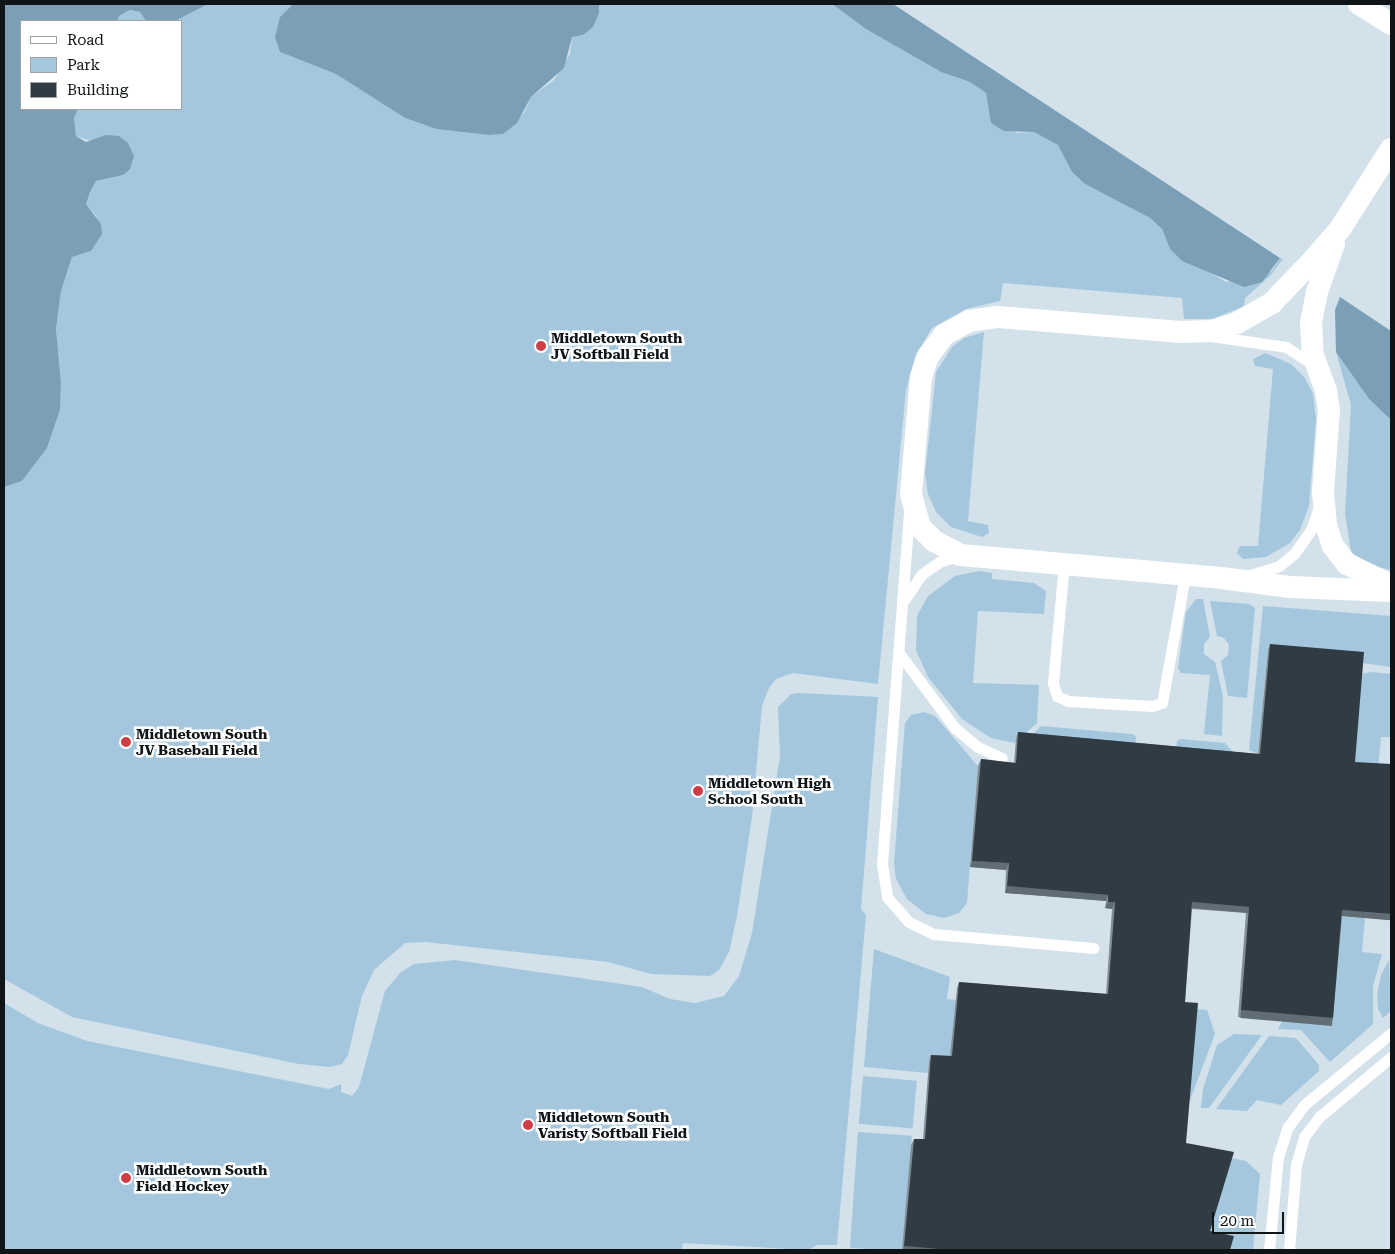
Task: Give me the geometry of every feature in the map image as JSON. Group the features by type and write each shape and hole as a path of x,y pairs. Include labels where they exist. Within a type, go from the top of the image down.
{"street":[{"path":"1359,4 1391,24"},
{"path":"1391,149 1340,229 1285,291 1263,310 1223,328 1181,332 996,317 981,317 955,327 934,346 921,377 911,494 915,518 926,534 944,548 967,556 1185,574 1300,588 1391,591"},
{"path":"1340,229 1312,312 1311,344 1329,410 1323,491 1326,525 1339,556 1358,571 1391,585"}],"lane":[{"path":"1181,332 1276,345 1301,355 1317,368"},
{"path":"1221,578 1264,572 1294,554 1312,528 1323,491"},
{"path":"911,494 882,864 888,897 908,922 934,934 1093,948"},
{"path":"902,614 907,593 922,574 947,559 967,556"},
{"path":"1064,564 1053,683 1057,696 1068,701 1149,706 1162,703 1185,574"},
{"path":"899,653 955,728 978,747 1002,758"},
{"path":"1268,1250 1278,1157 1288,1128 1304,1105 1391,1033"},
{"path":"1289,1250 1296,1165 1304,1136 1319,1117 1391,1057"}],"green space":[{"path":"208,4 293,4 280,17 280,52 336,74 405,118 436,129 489,135 503,134 524,113 531,97 554,80 570,54 572,37 583,35 599,13 599,4 832,4 866,29 941,72 970,82 986,93 992,124 1018,133 1034,132 1059,145 1072,172 1085,184 1150,218 1162,229 1170,249 1182,261 1198,265 1226,282 1272,271 1280,258 1283,259 1270,276 1245,298 1244,306 1213,319 1184,319 1182,298 1003,283 1000,301 966,309 932,328 915,356 906,390 878,684 793,673 776,679 769,688 762,706 752,817 737,916 729,952 719,970 710,976 651,974 608,962 426,942 405,943 374,970 362,996 348,1055 342,1064 330,1067 299,1064 72,1017 4,979 4,487 22,481 47,448 60,410 61,383 56,329 61,291 72,257 91,251 97,217 86,204 96,181 123,175 91,141 76,136 74,118 78,110 182,110 182,20 177,20"},
{"path":"130,10 140,12 145,20 117,20 119,16"},
{"path":"984,332 968,521 988,525 989,533 982,537 951,527 936,512 928,494 925,474 936,372 952,347 964,338"},
{"path":"1336,352 1369,399 1391,420 1391,570 1372,566 1351,552 1345,513 1351,405"},
{"path":"1265,353 1291,364 1305,378 1313,394 1316,419 1309,506 1300,530 1290,543 1266,557 1243,559 1237,553 1240,546 1258,546 1273,369 1255,366 1253,359"},
{"path":"979,571 992,573 992,579 1034,583 1046,591 1044,614 978,611 973,683 1039,685 1037,723 1015,743 991,738 962,719 928,677 916,650 917,616 928,596 955,576"},
{"path":"1196,599 1203,599 1210,637 1204,644 1204,654 1215,662 1223,696 1222,736 1204,734 1210,675 1181,673 1178,668 1186,612"},
{"path":"1210,601 1250,604 1255,608 1247,698 1228,696 1221,661 1228,655 1229,645 1224,638 1217,636"},
{"path":"1263,606 1391,616 1391,667 1268,650 1258,754 1249,750"},
{"path":"1371,672 1391,674 1391,737 1381,737 1378,770 1353,768 1360,674"},
{"path":"791,694 878,697 861,909 866,915 837,1245 817,1245 808,1250 683,1243 682,1249 695,1250 4,1250 4,1003 38,1023 87,1041 329,1089 341,1084 341,1092 352,1096 359,1087 385,991 400,973 414,964 455,960 642,987 670,999 695,1003 724,996 739,976 752,933 780,756 778,707"},
{"path":"924,712 935,716 978,766 967,903 959,913 944,918 926,914 907,899 896,879 894,863 905,723 911,715"},
{"path":"1041,726 1132,734 1136,736 1135,749 1030,737"},
{"path":"1181,739 1225,743 1233,752 1176,753 1177,741"},
{"path":"1340,916 1365,918 1362,952 1382,954 1373,986 1373,1024 1330,1062 1301,1030 1278,1029"},
{"path":"874,949 950,977 947,999 956,1000 950,1062 929,1061 928,1073 864,1067"},
{"path":"1389,960 1391,1011 1383,1018 1378,1009 1377,995 1381,975"},
{"path":"1195,1009 1207,1010 1215,1034 1187,1108"},
{"path":"1234,1034 1262,1035 1209,1108 1201,1108 1203,1089 1217,1045"},
{"path":"1269,1036 1296,1038 1319,1065 1319,1071 1281,1105 1257,1100 1247,1111 1216,1109"},
{"path":"863,1076 917,1081 913,1129 859,1124"},
{"path":"858,1132 912,1136 904,1250 850,1248"},
{"path":"1231,1158 1246,1161 1260,1174 1253,1250 1229,1250 1207,1238"}],"shaded area":[{"path":"4,4 208,4 177,20 145,20 140,12 130,10 119,16 117,20 20,20 20,110 78,110 74,118 76,136 86,142 106,135 119,136 128,143 134,156 130,169 123,175 96,181 90,193 86,204 101,224 102,234 91,251 72,257 61,291 56,329 61,383 60,410 47,448 22,481 4,487"},
{"path":"293,4 599,4 599,13 593,27 583,35 572,37 564,68 531,97 517,123 503,134 489,135 436,129 405,118 336,74 280,52 275,37 280,17"},
{"path":"832,4 893,4 1280,258 1262,282 1244,287 1182,261 1170,249 1162,229 1150,218 1085,184 1072,172 1058,145 1034,132 1004,131 991,123 986,93 970,82 941,72 866,29"},
{"path":"1340,297 1391,331 1391,420 1369,399 1336,352 1335,310"}],"building":[{"path":"1270,644 1364,652 1355,762 1391,764 1391,914 1342,910 1333,1018 1241,1010 1249,907 1192,902 1185,1002 1198,1003 1186,1143 1234,1152 1210,1231 1234,1236 1230,1250 950,1250 904,1246 914,1139 925,1139 931,1055 952,1056 959,982 1108,994 1115,902 1108,902 1108,895 1007,886 1009,863 972,861 981,759 1016,763 1018,732 1260,754"}],"place":[{"name":"Middletown South JV Softball Field","path":"541,346"},
{"name":"Middletown South JV Baseball Field","path":"126,742"},
{"name":"Middletown High School South","path":"698,791"},
{"name":"Middletown South Varisty Softball Field","path":"528,1125"},
{"name":"Middletown South Field Hockey","path":"126,1178"}]}
